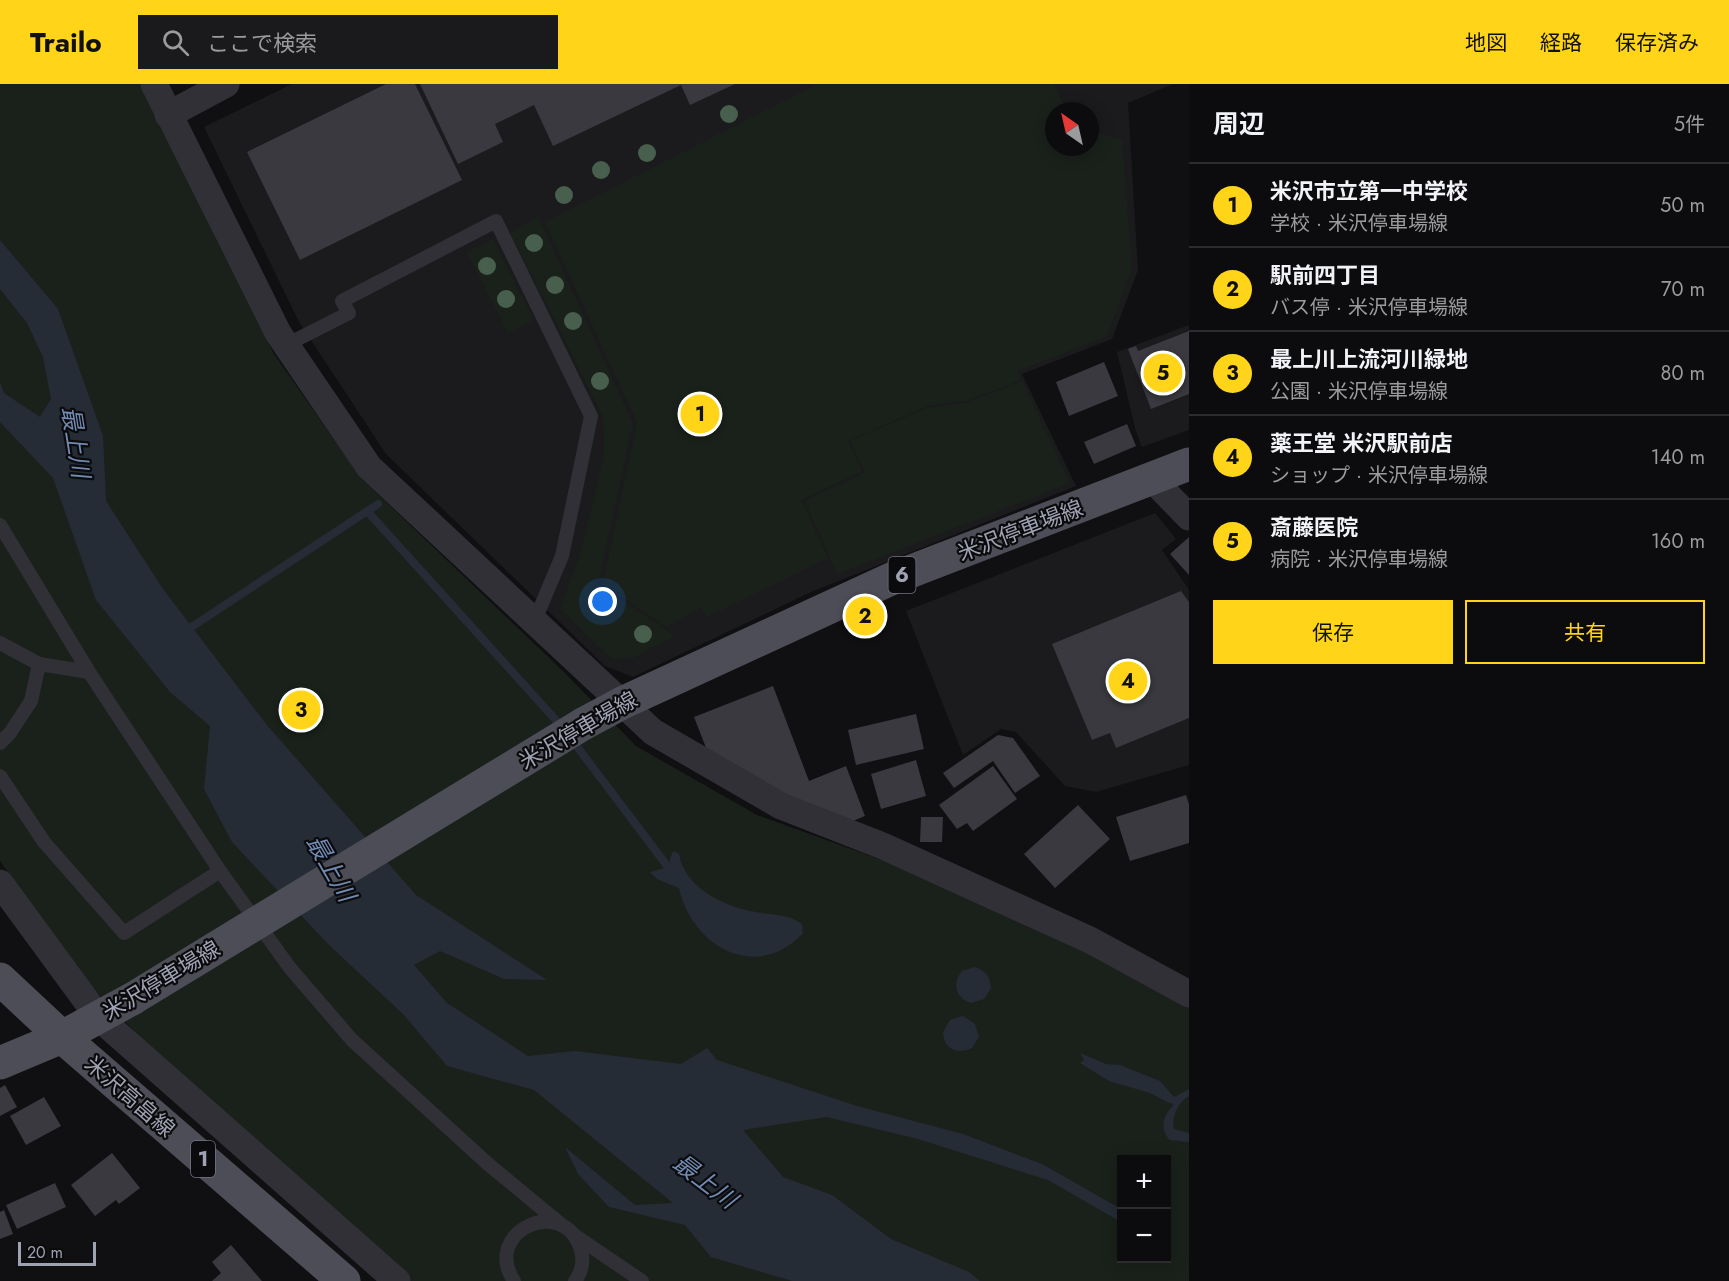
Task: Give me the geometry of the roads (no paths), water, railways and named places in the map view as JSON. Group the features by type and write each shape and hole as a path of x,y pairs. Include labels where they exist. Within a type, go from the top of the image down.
{"main road":[{"name":"米沢停車場線","path":"0,1063 62,1036 132,999 583,724 622,703 891,579 1189,464"},
{"name":"米沢高畠線","path":"0,979 62,1036 344,1281"}],"street":[{"path":"154,84 278,333 369,467 653,732 781,806 883,846 1090,940 1189,994"},
{"path":"168,115 226,84"},
{"path":"1152,479 1189,517"},
{"path":"0,883 99,1018 397,1281"}],"lane":[{"path":"286,345 349,313 342,301 496,221 591,416 562,556 535,620"},
{"path":"0,525 89,672 220,872 290,968 352,1040 488,1164 568,1230 642,1281"},
{"path":"0,643 39,664 89,672"},
{"path":"0,743 10,733 31,700 39,664"},
{"path":"0,776 44,842 124,933 220,872"},
{"path":"514,1281 507,1264 507,1252 511,1241 519,1231 540,1221 552,1222 568,1230 579,1243 582,1267 575,1281"}],"water":[{"name":"最上川","path":"0,240 58,309 103,436 106,501 163,589 266,724 416,895 547,980 504,979 440,951 414,965 447,1003 528,1056 575,1051 681,1064 707,1048 717,1060 857,1106 963,1134 1042,1164 1117,1207 1117,1220 1048,1180 918,1139 827,1117 743,1130 783,1177 832,1195 891,1239 969,1272 980,1281 792,1281 711,1257 685,1225 609,1207 578,1174 565,1147 635,1205 673,1203 534,1090 447,1066 404,1015 328,944 232,842 204,789 210,726 170,692 96,600 53,478 0,422 0,382 4,393 40,417 51,399 43,357 27,323 0,289"},
{"path":"674,851 679,854 690,878 710,896 749,911 793,919 802,924 803,933 785,948 766,955 747,956 729,951 712,941 697,927 686,909 679,888 657,879 650,872 668,867"},
{"path":"975,967 987,975 991,988 984,999 971,1003 961,998 956,985 962,971"},
{"path":"963,1016 975,1024 979,1037 972,1048 961,1051 952,1049 946,1043 943,1032 950,1020"},
{"path":"1080,1053 1106,1064 1120,1065 1160,1081 1174,1097 1189,1089 1189,1096 1176,1110 1173,1124 1174,1129 1189,1133 1189,1142 1170,1140 1164,1132 1165,1118 1173,1106 1172,1103 1150,1093 1109,1081 1080,1063 1084,1060"}],"waterway":[{"path":"184,632 378,504"},
{"path":"367,511 563,728"},
{"path":"572,740 668,867"}],"place":[{"name":"斎藤医院","path":"1163,373"},
{"name":"米沢市立第一中学校","path":"700,414"},
{"name":"駅前四丁目","path":"865,616"},
{"name":"薬王堂 米沢駅前店","path":"1128,681"},
{"name":"最上川上流河川緑地","path":"301,710"}]}
